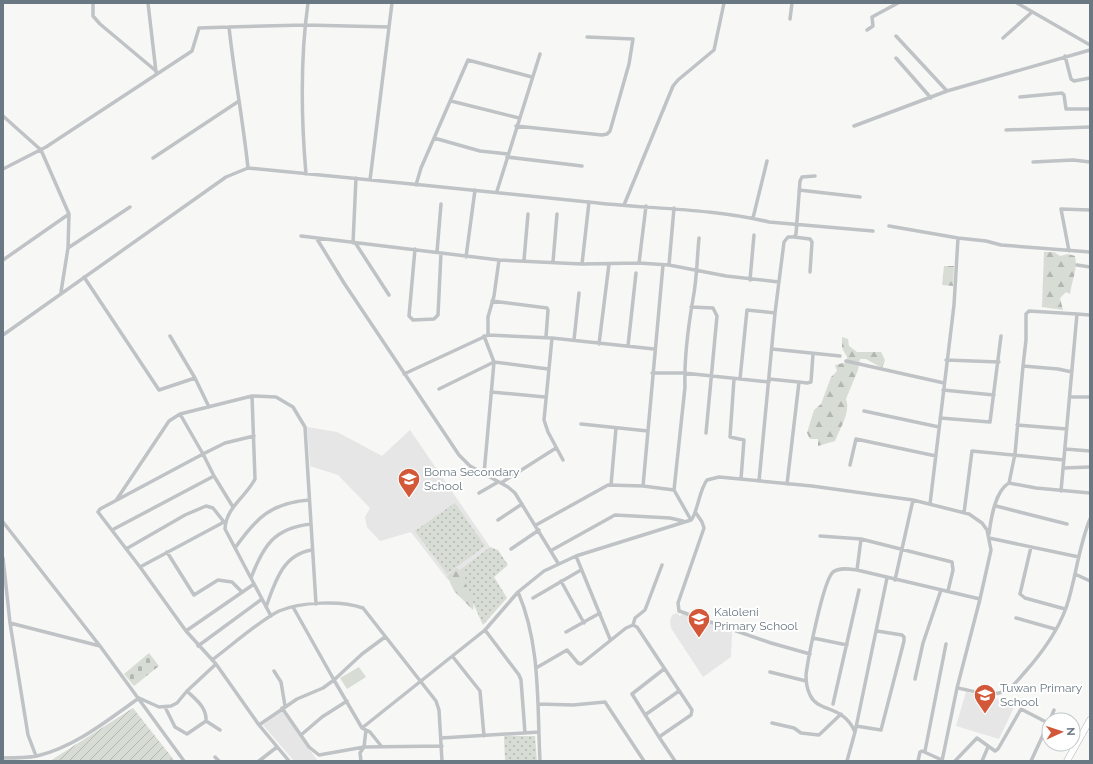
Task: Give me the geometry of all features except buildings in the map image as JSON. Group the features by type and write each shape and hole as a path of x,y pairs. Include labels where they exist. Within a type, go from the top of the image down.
{"highway":[{"path":"1067,761 1090,720"}],"street":[{"path":"94,3 93,16 100,24 157,73"},
{"path":"148,3 157,73"},
{"path":"306,174 301,79 308,3"},
{"path":"370,180 392,3"},
{"path":"624,205 673,86 678,80 714,50 724,3"},
{"path":"790,18 792,3"},
{"path":"867,30 873,26 872,17 898,3"},
{"path":"1017,3 1090,45"},
{"path":"1003,38 1032,12"},
{"path":"3,169 41,150 192,51 199,28 305,25 389,27"},
{"path":"229,27 248,168"},
{"path":"896,36 947,91"},
{"path":"516,126 602,135 607,134 610,131 629,64 633,39 587,37"},
{"path":"854,126 947,91 1090,50"},
{"path":"497,191 516,126 540,54"},
{"path":"1065,56 1071,79 1077,80 1090,78"},
{"path":"896,58 931,98"},
{"path":"416,185 421,168 468,60 532,77"},
{"path":"1020,97 1062,93 1064,95 1066,109 1090,109"},
{"path":"153,158 239,101"},
{"path":"451,101 519,118"},
{"path":"4,117 41,150 69,214 68,248 61,292"},
{"path":"1006,130 1090,127"},
{"path":"434,138 480,151 582,166"},
{"path":"1033,162 1073,160 1090,162"},
{"path":"753,218 767,161"},
{"path":"3,334 226,177 248,168 416,185 497,191 589,202 674,208 753,218 769,222 873,231"},
{"path":"794,237 799,190 802,177 815,176"},
{"path":"356,178 354,243 389,295"},
{"path":"466,257 474,190"},
{"path":"799,190 860,197"},
{"path":"582,264 589,202"},
{"path":"415,249 409,316 413,320 434,319 438,315 441,204"},
{"path":"639,263 646,206"},
{"path":"68,248 130,207"},
{"path":"669,265 674,208"},
{"path":"1069,251 1061,209 1090,210"},
{"path":"3,260 69,214"},
{"path":"524,260 528,214"},
{"path":"553,262 557,214"},
{"path":"889,226 958,238 986,240 1001,245 1090,252"},
{"path":"750,280 754,235"},
{"path":"301,236 499,260 524,260 582,264 663,264 750,280 779,282"},
{"path":"759,481 775,313 784,242 788,237 807,238 812,242 810,272"},
{"path":"691,520 674,490 686,387 684,374 699,238"},
{"path":"930,504 942,390 954,305 958,238"},
{"path":"317,239 332,266 459,455 470,466 515,493 552,550 558,563"},
{"path":"484,474 494,362 486,335 499,260"},
{"path":"599,344 609,264"},
{"path":"643,486 654,349 663,264"},
{"path":"1077,266 1090,267"},
{"path":"628,346 636,273"},
{"path":"84,277 159,390 195,378"},
{"path":"574,340 579,293"},
{"path":"492,301 547,308 546,337"},
{"path":"691,307 711,307 717,313 710,376 706,433"},
{"path":"740,379 747,310 775,313"},
{"path":"989,537 1000,490 1009,483 1015,454 1026,340 1026,314 1029,311 1090,315"},
{"path":"1061,491 1077,314"},
{"path":"404,374 486,335 546,337 654,349"},
{"path":"170,336 195,378 209,407"},
{"path":"940,418 990,423 1001,336"},
{"path":"552,338 548,369 545,427 563,460"},
{"path":"772,349 840,356"},
{"path":"652,373 799,382 807,384 811,382 813,354"},
{"path":"946,360 998,362"},
{"path":"846,361 944,383"},
{"path":"439,389 494,362 548,369"},
{"path":"1023,366 1058,369 1072,372"},
{"path":"734,379 730,437 744,440 741,479"},
{"path":"787,484 799,382"},
{"path":"942,390 994,395"},
{"path":"491,392 546,397"},
{"path":"140,567 225,522 233,507 252,486 255,479 252,396"},
{"path":"116,500 168,421 180,414 252,396 276,397 287,402 298,414 305,428 316,604"},
{"path":"1070,397 1090,397"},
{"path":"864,411 939,427"},
{"path":"180,414 233,507"},
{"path":"582,424 648,431"},
{"path":"1018,425 1067,429"},
{"path":"612,485 616,428"},
{"path":"254,436 225,443 98,510 98,514 140,567 186,631 198,646 216,664 259,725 289,761"},
{"path":"850,465 856,439 936,456"},
{"path":"479,494 500,483 556,448"},
{"path":"1065,449 1090,451"},
{"path":"964,513 971,452 1015,454 1064,460"},
{"path":"1063,468 1090,467"},
{"path":"112,530 214,476"},
{"path":"362,728 485,630 518,592 539,575 558,563 576,556 691,520 696,513 699,494 707,480 712,477 787,484 913,500 964,513 982,523 989,537 991,550 957,688 942,761 925,751"},
{"path":"1009,483 1061,491 1090,493"},
{"path":"536,525 604,486 643,486 674,490"},
{"path":"235,548 249,527 262,516 283,504 309,500"},
{"path":"895,580 913,500"},
{"path":"498,520 522,504"},
{"path":"126,549 185,516 208,506 213,508 225,522 227,535 271,616"},
{"path":"996,506 1067,524"},
{"path":"696,513 704,528 678,603 679,611 772,643 810,654"},
{"path":"552,550 615,515 670,518 685,522"},
{"path":"957,688 985,693 1002,693 1012,686 1028,668 1055,629 1066,609 1090,519"},
{"path":"3,522 46,574 139,698 184,761"},
{"path":"251,578 259,557 276,535 298,526 311,524"},
{"path":"510,549 538,530"},
{"path":"820,536 861,539 952,562 953,570 948,591"},
{"path":"989,537 1079,557"},
{"path":"857,570 861,539"},
{"path":"1031,547 1020,594 1025,598 1066,609"},
{"path":"266,607 284,566 293,556 301,552 312,550"},
{"path":"167,552 194,594 218,580 232,582 242,592"},
{"path":"576,556 610,639"},
{"path":"3,558 10,624 28,735 36,756"},
{"path":"633,625 634,618 645,610 662,565"},
{"path":"855,732 848,719 841,714 817,705 809,695 806,681 813,638 830,577 838,569 857,570 980,599"},
{"path":"533,598 581,570"},
{"path":"1075,574 1090,581"},
{"path":"846,761 855,732 887,578"},
{"path":"561,582 568,592 584,623"},
{"path":"186,631 254,584"},
{"path":"833,704 859,590"},
{"path":"915,679 923,643 941,590"},
{"path":"518,592 525,609 536,668 540,761"},
{"path":"198,646 262,599"},
{"path":"212,660 271,616 293,607 344,603 363,608 422,681 438,706 442,761"},
{"path":"293,607 362,728 370,732 382,747"},
{"path":"566,632 600,613"},
{"path":"1016,618 1055,629"},
{"path":"10,624 100,646"},
{"path":"536,668 567,650 579,664 581,664 610,639 633,625"},
{"path":"633,625 639,630 692,710 692,713 659,737"},
{"path":"485,630 521,680 525,733"},
{"path":"856,726 881,730 904,641 904,637 902,635 876,631"},
{"path":"259,725 284,707 323,688 362,654 385,637"},
{"path":"813,638 847,645"},
{"path":"925,751 946,644"},
{"path":"453,657 478,688 482,696 484,736"},
{"path":"139,698 159,707 165,707 177,703 187,690 216,664"},
{"path":"664,669 632,694 675,761"},
{"path":"274,671 280,682 284,707 309,747 319,755 364,746 442,746"},
{"path":"770,672 806,681"},
{"path":"187,690 204,709 206,721"},
{"path":"645,715 679,691"},
{"path":"3,758 36,756 57,750 81,738 139,698"},
{"path":"301,735 347,701"},
{"path":"538,704 573,706 605,702 644,761"},
{"path":"165,707 175,727 187,734 206,721"},
{"path":"955,761 976,739 995,751 1000,748 1021,709 1041,718"},
{"path":"772,723 794,728 802,733 819,735 841,714"},
{"path":"206,721 220,730"},
{"path":"360,761 360,753 364,746 366,730"},
{"path":"441,738 539,732"},
{"path":"1031,761 1041,739"},
{"path":"259,761 277,747"},
{"path":"982,761 988,747"},
{"path":"918,761 920,752 925,751"},
{"path":"215,757 219,761"}],"shaded area":[{"name":"Boma Secondary School","path":"307,427 337,432 382,456 410,430 490,547 448,580 411,532 380,541 367,527 365,517 370,508 338,475 310,466"},
{"path":"677,613 680,616 683,614 732,631 731,657 703,677 671,628 670,621 672,615"},
{"name":"Tuwan Primary School","path":"966,692 1016,703 999,739 956,726"},
{"path":"282,711 317,761 294,761 263,725"}],"green space":[{"path":"1044,252 1054,252 1060,256 1068,254 1075,256 1075,270 1070,294 1066,292 1060,298 1063,310 1042,307"},
{"path":"944,266 954,266 953,286 942,285"},
{"path":"842,337 848,339 849,346 857,352 881,352 885,360 882,368 866,359 860,359 858,370 846,399 846,415 835,441 818,446 818,439 810,439 807,433 814,410 821,404 831,377 837,371 835,365 847,362 847,357 842,348"},
{"path":"455,503 485,546 447,574 415,531"},
{"path":"490,547 498,550 508,565 494,577 507,598 483,625 469,594 458,576 461,569"},
{"path":"456,568 463,571 465,581 473,600 473,610 454,591 447,576"},
{"path":"149,653 159,666 134,686 124,674"},
{"path":"359,667 366,677 347,689 340,678"},
{"path":"133,708 174,760 50,761"},
{"path":"504,736 535,736 537,761 505,761"}],"place":[{"name":"Boma Secondary School","path":"409,498"},
{"name":"Kaloleni Primary School","path":"699,638"},
{"name":"Tuwan Primary School","path":"985,714"}]}
